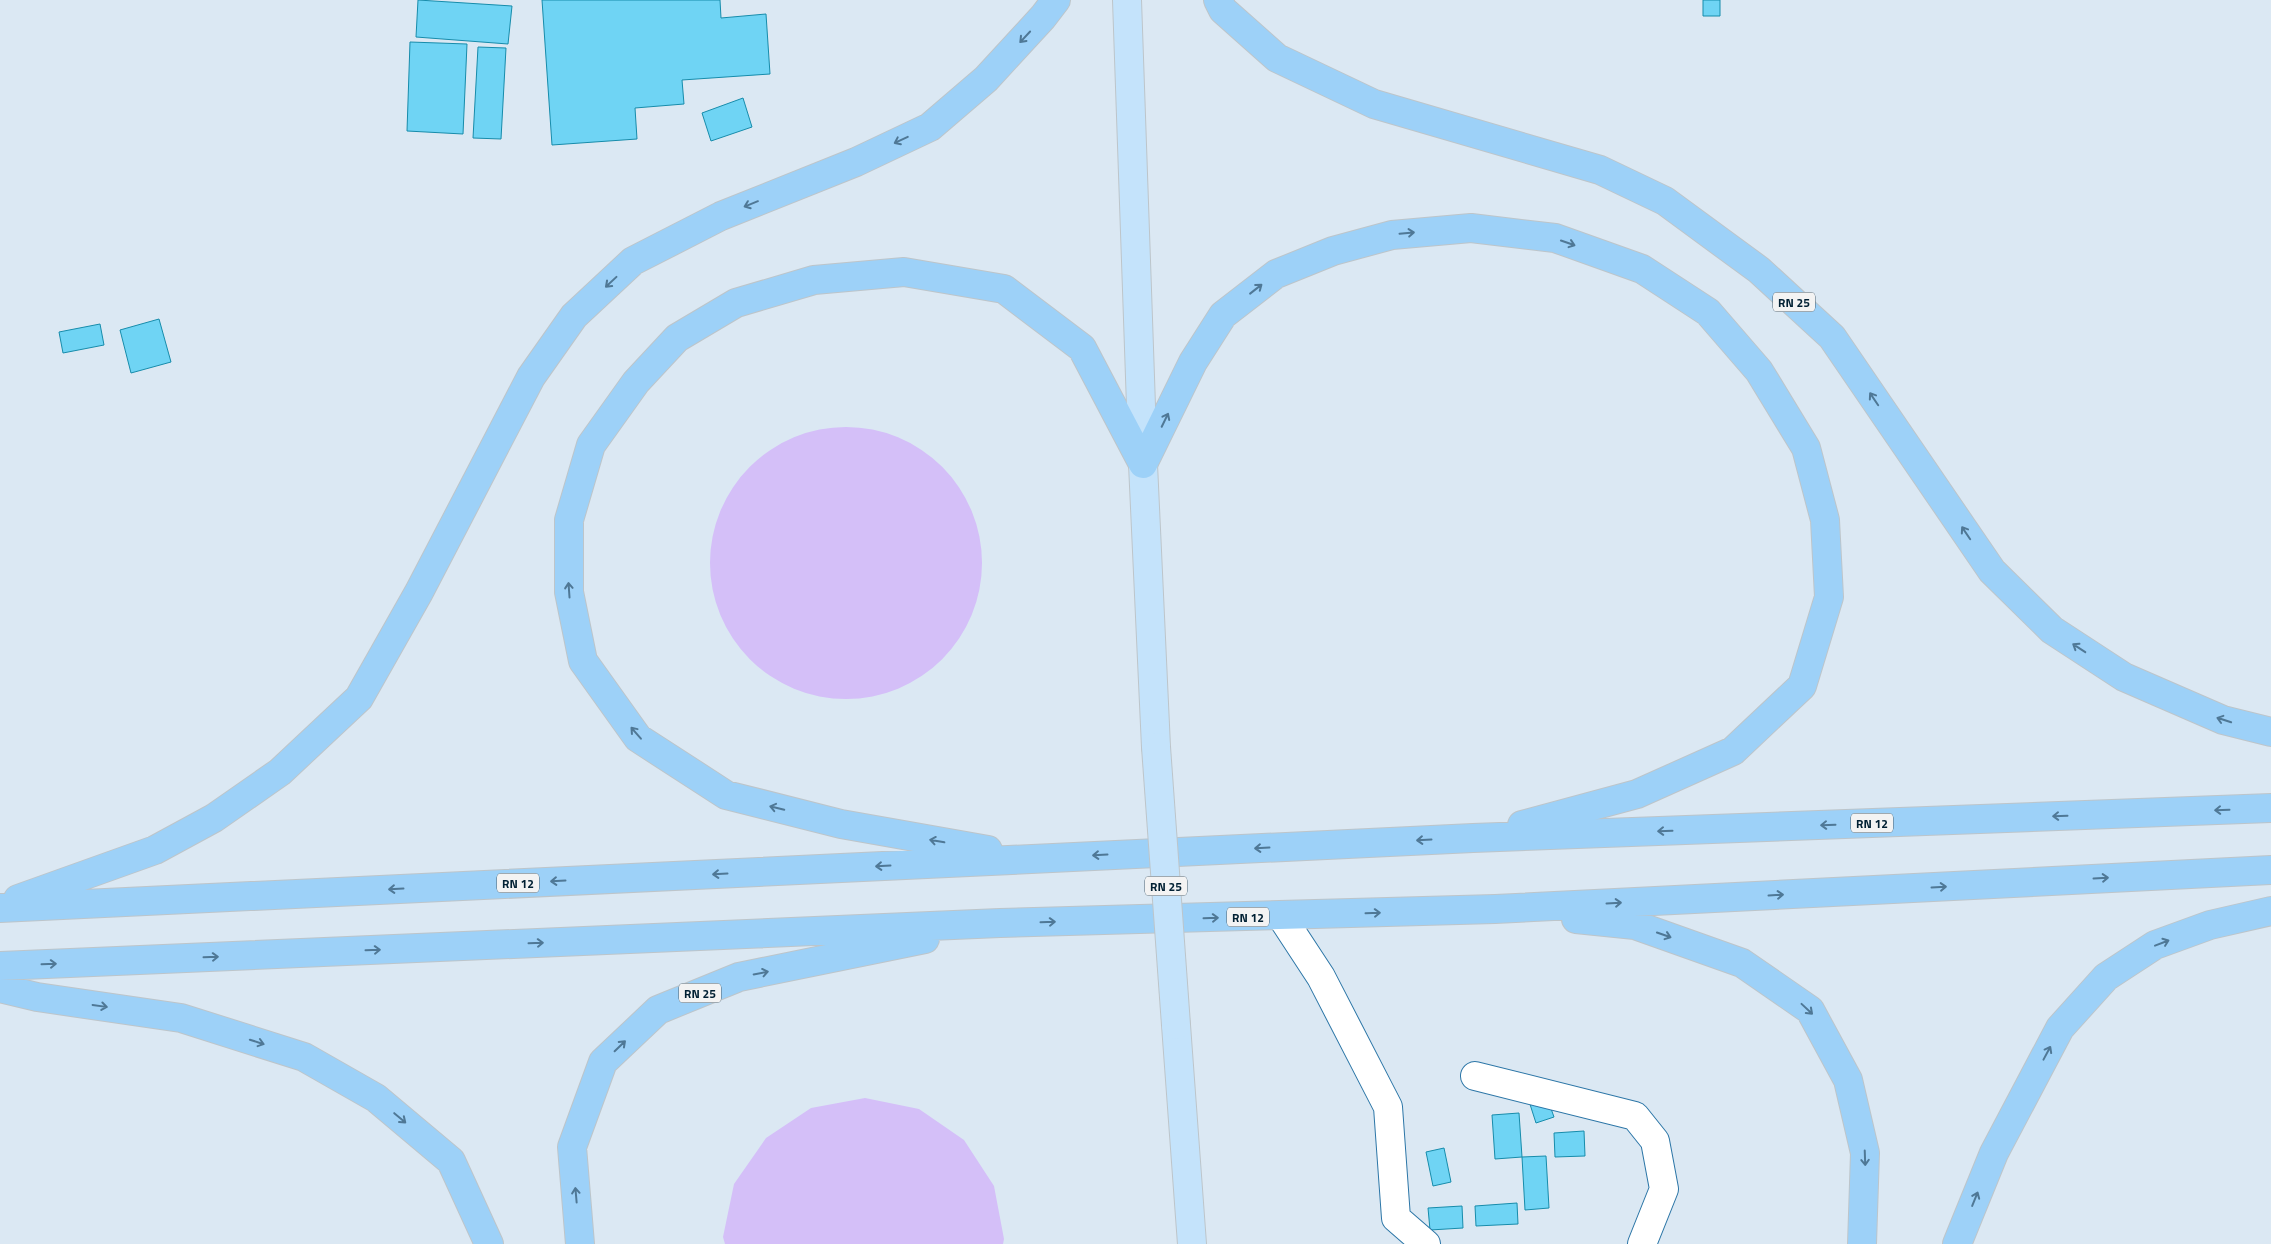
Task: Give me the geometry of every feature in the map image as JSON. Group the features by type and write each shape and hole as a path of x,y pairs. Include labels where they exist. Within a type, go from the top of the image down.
{"highway":[{"path":"0,907 155,850 214,818 280,772 359,698 419,592 531,377 574,316 633,262 721,216 856,162 930,126 986,79 1044,17 1056,0"},
{"name":"RN 25","path":"1218,0 1224,10 1277,58 1374,104 1600,170 1665,201 1760,270 1832,336 1992,571 2052,630 2124,677 2223,720 2271,732"},
{"path":"1143,464 1193,362 1223,315 1276,274 1333,251 1392,235 1472,228 1555,238 1642,269 1708,312 1759,370 1806,448 1825,520 1830,597 1802,686 1733,751 1637,794 1473,838"},
{"path":"1036,858 841,824 726,795 638,738 582,661 569,592 569,520 591,445 636,382 677,338 736,302 814,280 904,272 1004,289 1082,348 1143,464"},
{"name":"RN 12","path":"0,907 1473,838 2271,808"},
{"name":"RN 12","path":"0,966 1000,923 1496,910 2271,870"},
{"path":"1496,910 1636,925 1742,963 1810,1010 1848,1080 1865,1153 1862,1244"},
{"path":"1957,1244 1994,1153 2060,1028 2106,976 2155,945 2210,925 2271,911"},
{"name":"RN 25","path":"580,1244 572,1147 603,1062 658,1010 739,978 1000,923"},
{"path":"0,988 37,997 181,1018 304,1057 376,1098 451,1161 489,1244"}],"main road":[{"path":"1127,0 1143,464"},
{"name":"RN 25","path":"1143,464 1156,747 1192,1244"}],"lane":[{"path":"1281,916 1321,977 1388,1107 1396,1218 1426,1244"},
{"path":"1475,1076 1635,1116 1656,1141 1664,1189 1642,1244"}],"shaded area":[{"path":"846,427 885,433 910,443 942,467 959,488 971,511 979,537 982,563 976,602 966,627 942,659 921,676 898,688 872,696 846,699 807,693 782,683 750,659 733,638 721,615 713,589 710,563 716,524 726,499 750,467 771,450 794,438 820,430"},
{"path":"865,1098 919,1109 964,1140 994,1186 1004,1239 1003,1244 725,1244 723,1237 734,1184 766,1138 811,1108"}],"building":[{"path":"418,0 512,6 508,44 416,37"},
{"path":"542,0 720,0 721,18 766,14 770,74 682,80 684,104 635,108 637,139 552,145"},
{"path":"1703,0 1720,0 1720,16 1703,16"},
{"path":"410,42 467,44 463,134 407,131"},
{"path":"478,47 506,48 501,139 473,138"},
{"path":"743,98 752,127 711,141 702,113"},
{"path":"159,319 171,362 131,373 120,330"},
{"path":"100,324 104,345 63,353 59,332"},
{"path":"1544,1089 1554,1117 1536,1123 1527,1095"},
{"path":"1519,1113 1522,1157 1495,1159 1492,1115"},
{"path":"1584,1131 1585,1156 1555,1157 1554,1133"},
{"path":"1444,1148 1451,1182 1433,1186 1426,1152"},
{"path":"1546,1156 1549,1208 1525,1210 1522,1157"},
{"path":"1517,1203 1518,1224 1476,1226 1475,1206"},
{"path":"1462,1206 1463,1228 1430,1230 1428,1208"}]}
